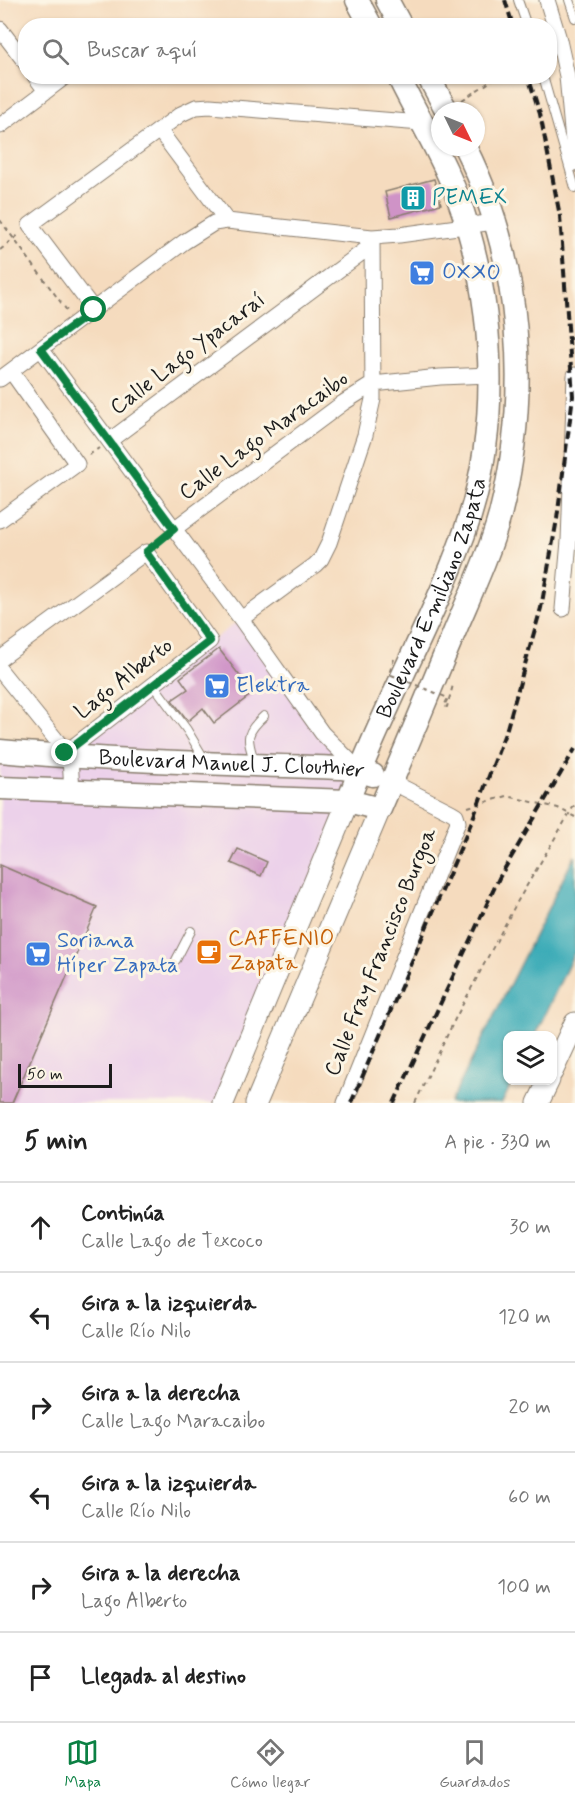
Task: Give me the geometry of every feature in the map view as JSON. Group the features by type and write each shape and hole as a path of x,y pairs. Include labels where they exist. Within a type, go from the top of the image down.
{"main road":[{"path":"357,0 367,18"},
{"path":"387,0 396,18"},
{"name":"Boulevard Emiliano Zapata","path":"231,1099 360,771 464,532 480,472 487,422 490,375 488,330 479,275 467,224 440,158 402,84"},
{"path":"432,84 443,102"},
{"name":"Boulevard Emiliano Zapata","path":"256,1103 480,571 499,517 511,466 517,404 516,333 505,261 486,195 469,156"},
{"name":"Boulevard Manuel J. Clouthier","path":"0,751 207,764 341,768 360,771 392,782"},
{"name":"Boulevard Manuel J. Clouthier","path":"0,788 348,801 380,809"},
{"path":"557,1061 575,1023"},
{"path":"538,1103 547,1085"}],"street":[{"path":"547,0 552,18"},
{"path":"0,29 18,53"},
{"path":"557,33 567,76 575,163"},
{"path":"41,84 46,91"},
{"path":"0,126 55,84"},
{"path":"94,310 30,225 181,114 196,107 210,106 420,123"},
{"path":"159,130 227,221"},
{"path":"0,520 77,464 5,375 201,230 214,223 227,221 372,241 467,224 494,222"},
{"path":"241,620 315,565 326,551 365,435 373,399 372,241"},
{"name":"Calle Lago Ypacaraí","path":"109,441 372,241"},
{"path":"41,349 322,733 360,771"},
{"name":"Calle Lago Maracaibo","path":"174,529 343,403 373,384 440,377 490,375"},
{"path":"563,609 572,542 575,375"},
{"path":"0,659 146,552"},
{"name":"Lago Alberto","path":"67,755 153,684 210,641 146,552"},
{"path":"0,670 67,755 72,792"},
{"path":"392,782 454,815"},
{"name":"Calle Fray Francisco Burgoa","path":"345,1103 454,832 454,815"}],"lane":[{"path":"518,0 524,18"},
{"path":"569,0 575,18"},
{"path":"545,84 575,188"},
{"path":"153,684 187,730 207,764"},
{"path":"255,765 249,734 250,729 264,716"},
{"path":"176,960 191,931"}],"path":[{"path":"459,102 487,84"},
{"path":"0,220 76,323"},
{"path":"0,250 30,225"},
{"name":"Calle Lago Ypacaraí","path":"77,464 109,441"},
{"name":"Calle Lago Maracaibo","path":"146,552 174,529"},
{"path":"394,659 389,674 448,698 444,706 447,707 453,685"},
{"path":"454,815 507,796 558,808 575,817"},
{"path":"415,1103 455,1019 516,904 575,804"}],"shaded area":[{"path":"241,619 360,771 222,1103 0,1103 0,751 60,756"}],"water":[{"path":"575,855 575,951 537,1031 503,1031 503,1085 511,1085 502,1103 450,1103"}],"building":[{"name":"PEMEX","path":"434,179 441,204 391,217 385,192"},
{"name":"Elektra","path":"219,649 253,693 214,723 203,708 188,721 172,700 188,689 180,678"},
{"path":"238,849 267,862 261,876 231,863"},
{"name":"Soriana Híper Zapata","path":"0,865 97,907 12,1103 0,1103"}],"railway":[{"path":"505,0 511,18"},
{"path":"351,1103 472,821 507,728 541,608 557,519 573,396 560,216 540,114 531,84"},
{"path":"394,1103 499,878 575,749"}],"place":[{"name":"PEMEX","path":"413,198"},
{"name":"OXXO","path":"422,273"},
{"name":"Elektra","path":"217,686"},
{"name":"CAFFENIO Zapata","path":"209,952"},
{"name":"Soriana Híper Zapata","path":"38,954"}],"route":[{"path":"65,753 210,641 146,552 174,529 41,349 94,310"}]}
